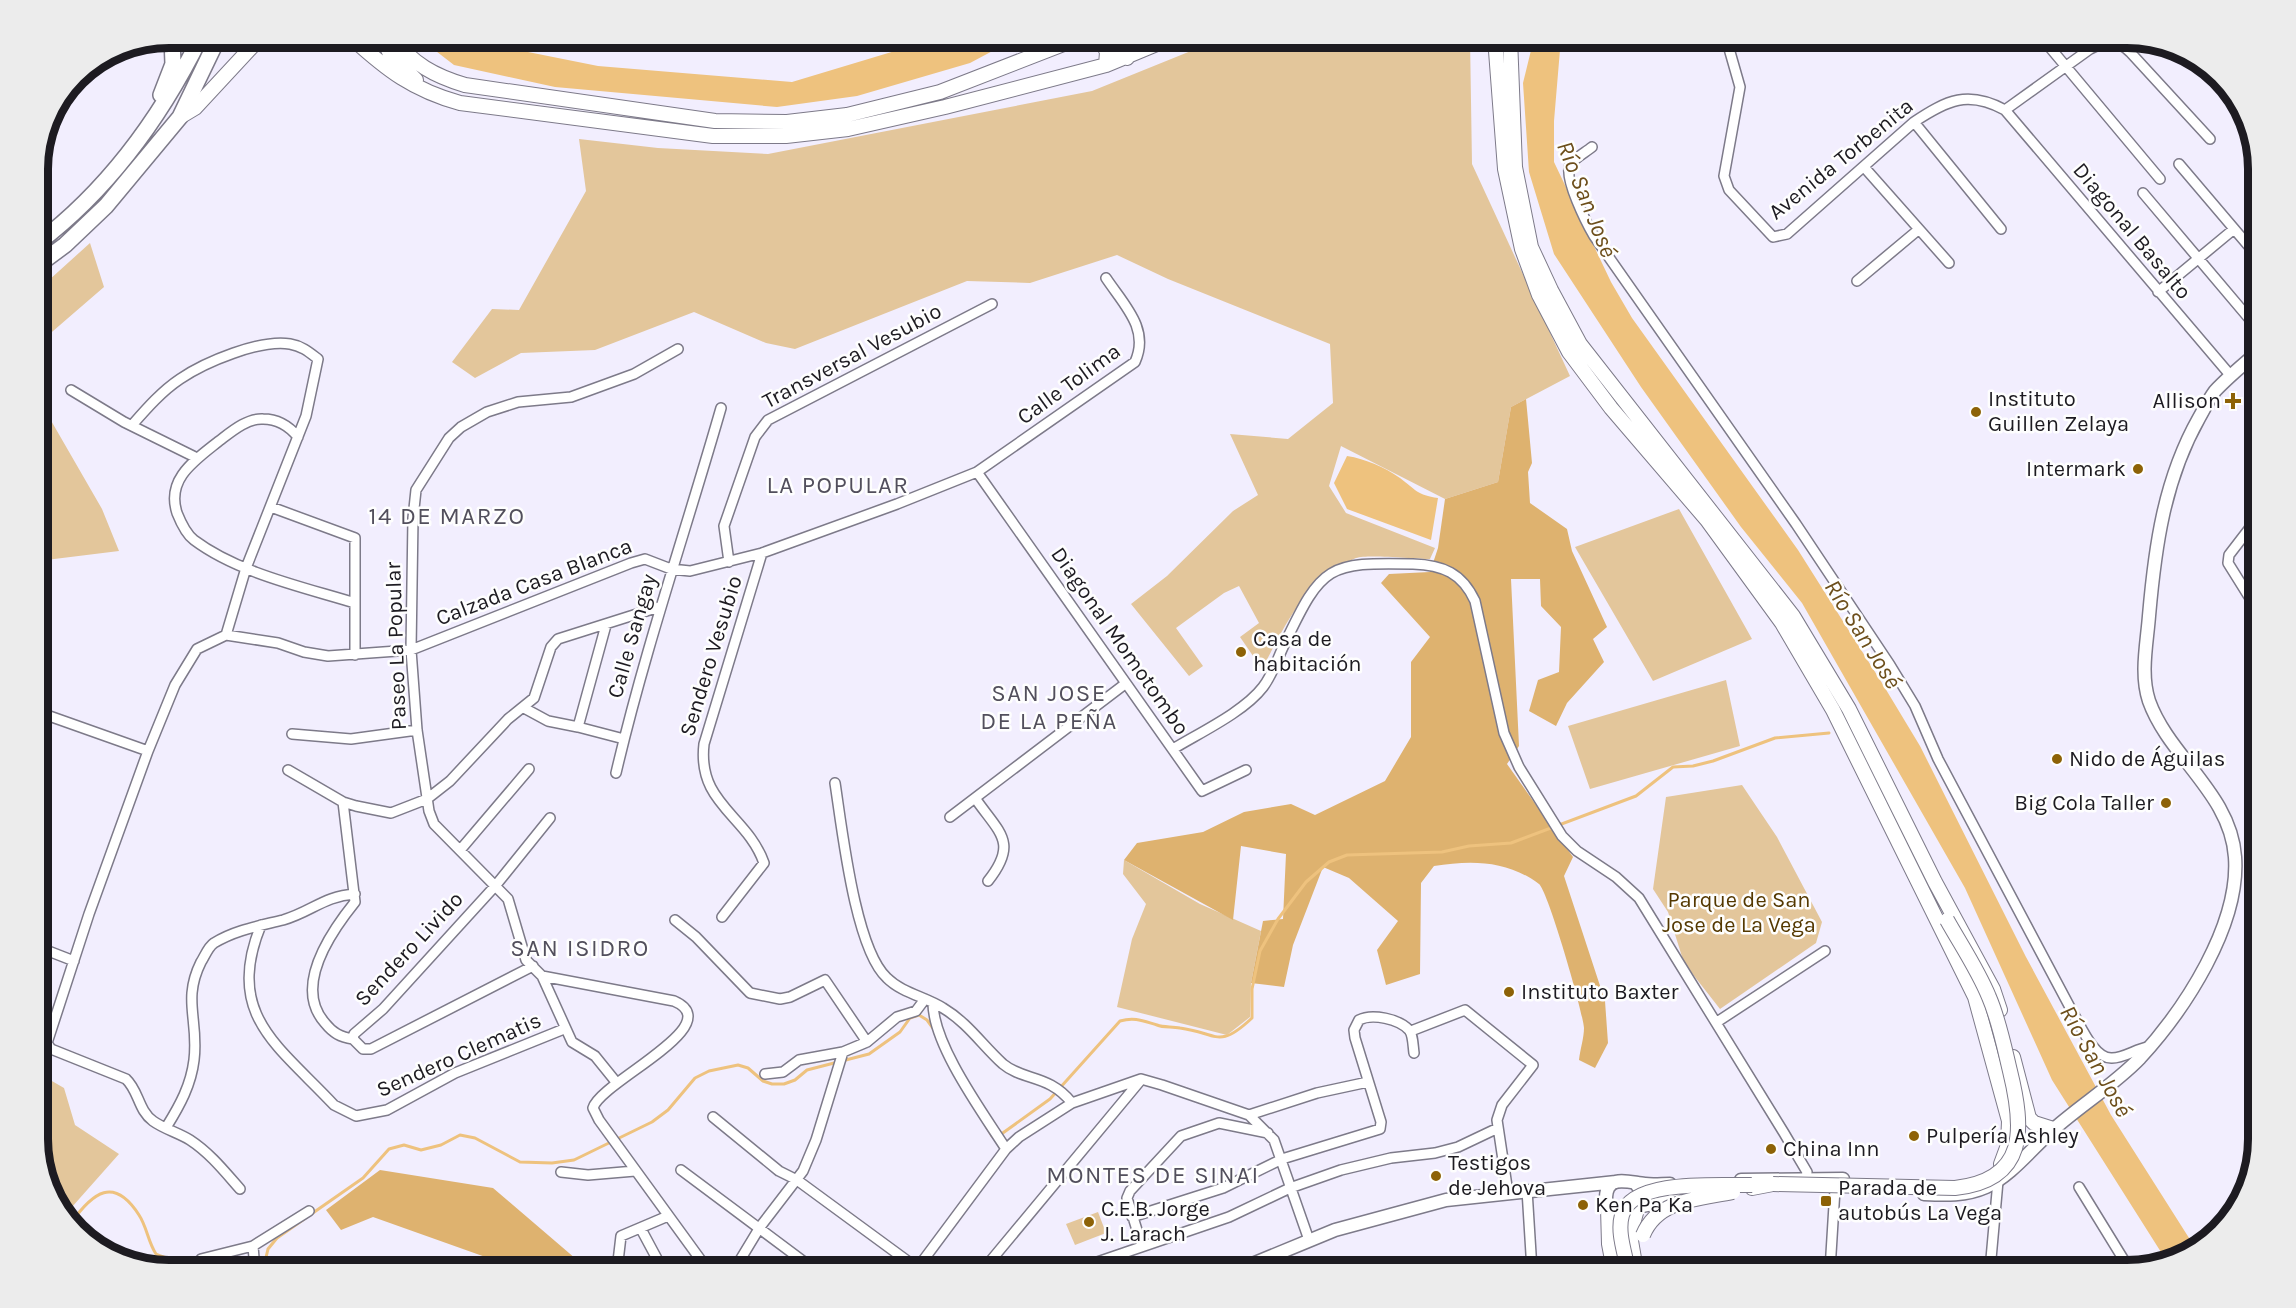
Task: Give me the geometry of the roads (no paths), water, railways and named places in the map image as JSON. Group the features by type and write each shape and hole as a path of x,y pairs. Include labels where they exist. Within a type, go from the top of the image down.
{"highway":[{"path":"152,121 172,64 172,48"},
{"path":"48,234 74,212 111,174 177,84 195,48"},
{"path":"48,257 65,245 106,206 180,117 213,48"}],"main road":[{"path":"180,117 195,108 251,48"},
{"path":"364,48 403,81 430,94 460,103 713,136 786,136 848,129 1106,65 1149,48"},
{"path":"387,48 406,72 427,87 460,103"},
{"path":"403,48 416,63 439,77 465,85 715,121 787,122 847,115 940,92 1053,48"},
{"path":"1105,48 1106,65"},
{"path":"1117,48 1127,58"},
{"path":"1496,48 1505,169 1522,249 1539,295 1569,352 1583,371 1611,408 1707,520 1782,623 1833,710 1975,997 2009,1121 2008,1145 2002,1171"},
{"path":"1510,48 1515,167 1531,247 1551,290 1580,344 1793,616 1849,709 1935,882 1994,989 2027,1114 2034,1123 2056,1126"},
{"path":"1586,1185 1608,1206 1624,1217 1652,1202 1706,1193 1806,1183 1835,1189 1960,1194 1976,1191 2024,1155 2138,1060 2176,1015 2206,964 2228,910 2235,883 2235,855 2229,828 2217,803 2159,722 2149,699 2145,675 2153,579 2160,524 2170,479 2182,448 2213,393 2248,361"},
{"path":"1935,882 1944,916"},
{"path":"1627,1260 1621,1223 1625,1207 1634,1197 1654,1189 1773,1184 1955,1188 1982,1182 2008,1163 2017,1146 2020,1118 2004,1048 1988,994 1944,916 1923,890"},
{"path":"1271,1260 1309,1240 1366,1221 1446,1200 1527,1190 1627,1180 1635,1183 1684,1184 1955,1183 2002,1171"},
{"path":"1612,1260 1609,1244 1607,1192 1616,1182"},
{"path":"1634,1260 1630,1235 1639,1210 1642,1191 1635,1183"},
{"path":"1643,1260 1641,1245 1643,1235 1652,1218 1664,1209 1773,1184"}],"street":[{"name":"Avenida Torbenita","path":"1729,48 1740,87 1724,176 1729,190 1773,237 1787,234 1914,122 1934,108 1960,99 1976,98 2005,110"},
{"path":"2050,48 2160,178"},
{"path":"2005,110 2094,48"},
{"path":"2125,48 2210,139"},
{"name":"Diagonal Basalto","path":"2005,110 2230,376"},
{"path":"1914,122 2001,229"},
{"path":"1592,147 1570,164 1568,171 1579,207 1594,236 1796,524 1890,665 1915,706 1938,759 2073,1013 2094,1047 2105,1057 2112,1058 2148,1047"},
{"path":"2179,164 2248,246"},
{"path":"1864,167 1949,263"},
{"path":"2143,193 2248,317"},
{"path":"2158,292 2234,229"},
{"path":"1857,281 1918,230"},
{"name":"Calle Tolima","path":"978,472 1136,362 1141,350 1142,337 1133,318 1106,278"},
{"name":"Transversal Vesubio","path":"729,562 724,526 755,437 768,420 992,304"},
{"path":"48,1040 148,751 185,664 197,649 226,634 246,568 298,437 318,359 304,348 289,344 266,345 218,358 178,380 133,424"},
{"name":"Paseo La Popular","path":"564,1029 542,976 526,960 508,899 434,824 427,799 417,730 411,650 413,518 416,490 449,438 461,427 487,412 518,402 572,397 634,374 678,349"},
{"path":"71,390 123,422 133,424 197,458"},
{"name":"Calle Sangay","path":"616,773 659,607 686,531 721,408"},
{"path":"298,437 284,424 262,419 248,422 230,432 197,458 180,477 173,494 180,520 194,540 246,568 355,603"},
{"name":"Calzada Casa Blanca","path":"226,634 278,643 304,652 328,656 411,650 631,563 645,559 671,569 690,571 729,562 762,553 978,472"},
{"name":"Diagonal Momotombo","path":"978,472 1203,792 1246,770"},
{"path":"271,507 355,538 355,655"},
{"path":"2248,529 2229,555 2228,563 2248,595"},
{"name":"Sendero Vesubio","path":"722,917 764,864 756,848 706,783 702,764 704,744 762,553"},
{"path":"1173,749 1249,700 1263,688 1308,595 1323,578 1340,568 1357,564 1426,565 1456,574 1468,587 1483,632 1504,733 1520,767 1560,832 1577,850 1616,877 1639,898 1807,1172 1806,1183"},
{"path":"288,770 343,802 391,813 427,799 450,781 508,719 534,698 551,647 558,639 659,607"},
{"path":"578,727 606,625"},
{"path":"950,817 1125,684"},
{"path":"524,708 548,721 624,739"},
{"path":"48,716 148,751"},
{"path":"292,734 351,739 417,730"},
{"path":"461,849 529,769"},
{"path":"835,783 860,916 874,963 893,983 965,1023 1004,1065 1058,1087 1071,1101"},
{"path":"975,798 1006,843 1002,861 988,881"},
{"path":"343,802 355,902 327,944 313,978 312,995 315,1013 338,1036 352,1039 363,1049 370,1049 533,966"},
{"name":"Sendero Livido","path":"352,1039 354,1034 383,1010 496,885 550,818"},
{"path":"167,1126 186,1094 194,1062 196,1043 190,990 193,979 212,945 233,934 306,912 335,895 355,894"},
{"path":"675,920 696,937 741,987 750,993 780,999 790,997 825,980 867,1042"},
{"name":"Sendero Clematis","path":"261,925 252,946 250,970 251,1005 255,1016 269,1038 334,1105 345,1113 356,1116 387,1110 455,1073 564,1029"},
{"path":"48,951 74,961"},
{"path":"1717,1022 1825,951"},
{"path":"542,976 683,1005 688,1013 687,1023 676,1040 616,1082 594,1104 593,1108 635,1171 701,1260"},
{"path":"765,1074 783,1072 799,1060 843,1052 867,1042 897,1017 916,1011 929,1001"},
{"path":"929,1001 945,1046 1006,1149"},
{"path":"1411,1031 1465,1010 1533,1065 1502,1105 1497,1120 1508,1193"},
{"path":"1131,1217 1213,1192 1282,1159 1380,1129 1354,1030 1359,1020 1378,1018 1392,1020 1411,1031"},
{"path":"564,1029 572,1042 595,1056 616,1082"},
{"path":"1411,1031 1414,1053"},
{"path":"48,1044 51,1049 126,1079 133,1086 143,1110 154,1122 167,1126 204,1149 240,1189"},
{"path":"740,1260 760,1227 797,1180 816,1140 843,1052"},
{"path":"924,1260 1006,1149 1019,1137 1071,1101 1141,1079 1249,1115 1268,1133 1274,1140 1282,1159 1309,1240"},
{"path":"991,1260 1141,1079"},
{"path":"1249,1115 1317,1094 1368,1082"},
{"path":"713,1117 779,1171 797,1180 905,1260"},
{"path":"1142,1246 1131,1217 1127,1198 1130,1191 1181,1137 1219,1123 1268,1133"},
{"path":"1102,1260 1229,1217 1290,1188 1341,1170 1458,1147 1498,1128"},
{"path":"681,1170 802,1260"},
{"path":"561,1172 588,1175 635,1171"},
{"path":"1991,1260 2002,1171"},
{"path":"2079,1187 2124,1260"},
{"path":"1831,1260 1835,1189"},
{"path":"1527,1190 1531,1260"},
{"path":"201,1259 253,1245 309,1211"},
{"path":"618,1260 621,1236 668,1216"},
{"path":"641,1229 658,1260"},
{"path":"253,1245 254,1260"}],"waterway":[{"path":"1000,1135 1050,1099 1120,1021 1139,1020 1218,1037 1232,1034 1241,1028 1252,1018 1252,989 1260,951 1278,919 1306,882 1329,862 1347,855 1442,852 1469,846 1511,843 1636,796 1673,767 1693,766 1713,761 1775,738 1829,733"},
{"path":"265,1260 268,1249 277,1238 363,1178 389,1149 404,1145 421,1150 441,1145 460,1135 475,1138 520,1162 552,1163 574,1160 652,1122 668,1110 695,1078 709,1071 738,1065 748,1068 763,1081 784,1084 795,1080 807,1070 869,1054 900,1032 910,1018 919,1015 927,1020 935,1031"},
{"path":"985,1124 992,1136"},
{"path":"76,1216 87,1203 104,1193 112,1192 121,1195 139,1215 156,1254 176,1260"}],"place":[{"name":"Allison","path":"2233,401"},
{"name":"Instituto Guillen Zelaya","path":"1976,412"},
{"name":"Intermark","path":"2138,469"},
{"name":"Casa de habitación","path":"1241,652"},
{"name":"Nido de Águilas","path":"2057,759"},
{"name":"Big Cola Taller","path":"2166,803"},
{"name":"Instituto Baxter","path":"1509,992"},
{"name":"Pulpería Ashley","path":"1914,1136"},
{"name":"China Inn","path":"1771,1149"},
{"name":"Testigos de Jehova","path":"1436,1176"},
{"name":"Parada de autobús La Vega","path":"1826,1201"},
{"name":"Ken Pa Ka","path":"1583,1205"},
{"name":"C.E.B. Jorge J. Larach","path":"1089,1222"}],"district":[{"name":"LA POPULAR","path":"838,485"},
{"name":"14 DE MARZO","path":"447,516"},
{"name":"SAN JOSE DE LA PEÑA","path":"1049,707"},
{"name":"SAN ISIDRO","path":"580,948"},
{"name":"MONTES DE SINAI","path":"1153,1175"}],"water label":[{"name":"Río San José","path":"1587,199"},
{"name":"Río San José","path":"1863,634"},
{"name":"Río San José","path":"2096,1061"}],"park label":[{"name":"Parque de San Jose de La Vega","path":"1739,912"}]}
